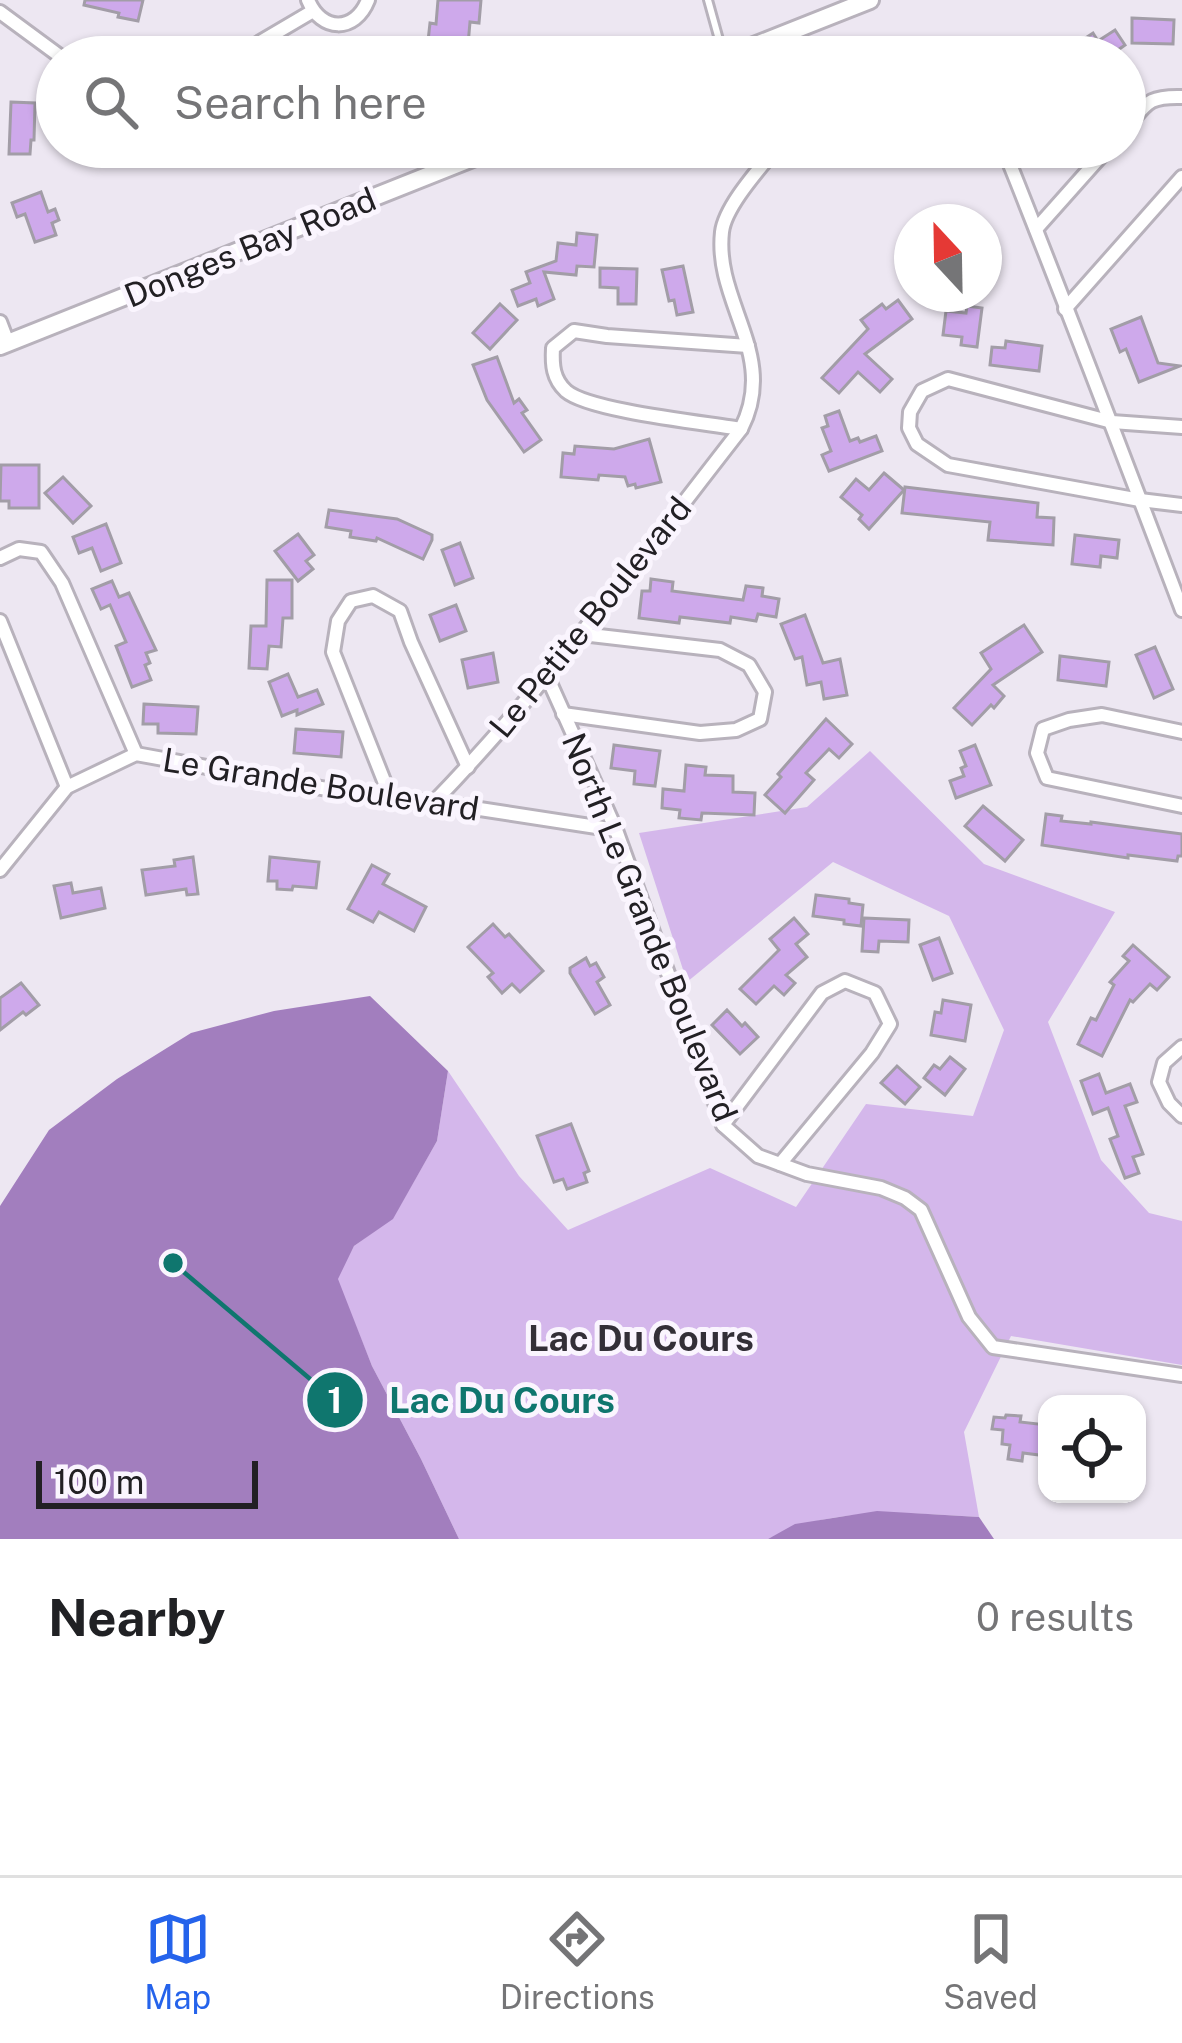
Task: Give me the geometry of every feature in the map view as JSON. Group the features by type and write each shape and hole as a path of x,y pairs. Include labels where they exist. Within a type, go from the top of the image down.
{"street":[{"path":"9,0 0,12 36,38"},
{"path":"266,36 311,6 328,23 348,23 368,0"},
{"path":"779,36 870,0"},
{"path":"789,32 791,36"},
{"path":"1146,106 1160,96 1182,97"},
{"name":"Donges Bay Road","path":"4,345 447,168"},
{"path":"748,346 574,331 553,348 552,370 567,392 600,406 741,429 752,408 755,378 748,346 724,267 722,228 760,168"},
{"path":"1011,168 1182,610"},
{"path":"1036,229 1090,168"},
{"path":"1065,309 1182,177"},
{"path":"0,322 4,345"},
{"path":"1182,427 1112,422 948,379 922,391 910,412 909,428 917,444 948,465 1182,505"},
{"name":"Le Petite Boulevard","path":"434,802 582,634 741,429"},
{"path":"0,558 19,549 40,552 62,583 136,754"},
{"path":"392,801 333,652 338,621 351,601 373,596 400,611 468,767"},
{"path":"0,621 67,787"},
{"path":"563,714 700,733 736,730 760,719 765,692 749,665 720,650 582,634"},
{"name":"North Le Grande Boulevard","path":"546,674 616,830 723,1125 758,1156 807,1174 880,1188 921,1210 969,1317 993,1347 1182,1375"},
{"path":"1182,732 1102,715 1043,729 1037,753 1047,778 1182,806"},
{"name":"Le Grande Boulevard","path":"0,870 67,787 136,754 392,801 434,802 616,830"},
{"path":"723,1125 822,993 845,981 875,993 890,1024 872,1053 780,1164"},
{"path":"1182,1047 1164,1063 1159,1082 1168,1103 1182,1115"}],"lane":[{"path":"708,0 719,36"}],"shaded area":[{"path":"870,751 984,864 1115,912 1048,1022 1101,1160 1149,1213 1182,1221 1182,1365 1011,1336 964,1432 979,1517 845,1516 768,1539 459,1539 372,1366 337,1279 354,1246 393,1218 437,1141 448,1071 519,1176 568,1230 710,1168 796,1207 866,1104 973,1116 1004,1030 949,916 833,862 687,982 639,833 807,807"},
{"path":"370,996 448,1071 437,1141 393,1219 354,1246 338,1279 372,1366 459,1539 0,1539 0,1206 49,1130 117,1079 191,1033 274,1011"},
{"path":"877,1511 979,1517 994,1539 768,1539 795,1524"}],"building":[{"path":"85,0 143,0 138,21 84,5"},
{"path":"438,0 481,0 479,23 470,22 469,36 429,36 430,23 436,24"},
{"path":"1132,18 1174,20 1173,44 1146,43 1146,36 1132,36"},
{"path":"11,102 35,103 30,154 9,154"},
{"path":"41,192 48,212 55,209 59,220 52,223 56,235 35,242 25,214 17,217 12,203"},
{"path":"577,233 597,235 594,267 577,266 576,275 544,272 554,299 538,306 536,299 518,306 512,290 530,283 526,272 556,261 558,243 576,245"},
{"path":"683,266 693,312 677,315 662,270"},
{"path":"600,268 637,269 636,304 618,304 618,288 600,287"},
{"path":"894,303 894,312 907,312 912,319 865,354 892,379 880,392 858,372 839,393 822,378 868,329 861,320 882,304 886,309"},
{"path":"500,304 517,320 490,349 473,333"},
{"path":"946,312 981,312 977,347 961,345 962,337 943,335"},
{"path":"1141,317 1158,363 1180,366 1139,382 1126,349 1120,352 1111,329"},
{"path":"1006,341 1042,346 1039,371 990,365 992,347 1005,348"},
{"path":"497,357 514,403 519,399 527,410 522,413 541,440 524,452 487,400 473,365"},
{"path":"839,411 850,441 876,436 882,451 829,471 822,455 831,451 822,428 828,426 825,416"},
{"path":"649,439 661,482 636,488 635,484 628,486 625,477 561,477 563,453 574,454 575,446 614,449"},
{"path":"1,465 39,465 39,508 9,508 9,501 0,501"},
{"path":"884,473 904,490 869,529 859,519 862,515 841,497 856,479 869,490"},
{"path":"63,477 91,506 73,523 45,493"},
{"path":"905,487 1038,503 1037,517 1054,518 1053,545 988,540 990,522 902,513"},
{"path":"329,510 397,519 432,535 432,540 423,559 377,538 350,537 351,531 326,527"},
{"path":"106,524 121,563 101,571 92,548 79,553 73,537"},
{"path":"298,534 314,555 306,561 313,569 298,581 275,551"},
{"path":"1075,535 1119,540 1117,558 1101,556 1100,567 1072,564"},
{"path":"460,543 473,578 455,585 442,550"},
{"path":"651,579 673,582 672,591 743,600 746,586 763,588 762,596 779,599 776,617 758,614 756,621 731,617 730,623 639,618 642,591 650,591"},
{"path":"267,580 292,580 292,618 283,618 281,647 269,646 267,669 249,668 251,626 266,626"},
{"path":"112,581 119,597 129,593 156,650 146,653 151,680 132,687 116,646 126,642 110,605 101,609 92,589"},
{"path":"456,605 466,631 440,641 430,615"},
{"path":"805,615 823,663 840,659 847,695 824,699 821,682 807,685 802,657 795,659 781,624"},
{"path":"1024,625 1042,652 993,685 1004,696 972,725 954,708 991,669 981,653"},
{"path":"1155,647 1173,689 1154,698 1136,655"},
{"path":"493,653 498,682 468,688 462,660"},
{"path":"1060,656 1109,662 1106,686 1058,680"},
{"path":"288,674 298,697 317,690 323,704 282,716 269,682"},
{"path":"144,704 198,707 196,734 158,733 158,724 143,724"},
{"path":"826,719 852,744 839,758 829,749 806,773 814,780 785,813 765,795"},
{"path":"296,729 343,732 341,757 294,753"},
{"path":"614,745 660,751 655,786 634,784 635,771 611,768"},
{"path":"975,745 991,785 956,798 950,781 964,776 960,751"},
{"path":"686,765 706,767 705,775 733,776 733,792 755,793 754,815 702,813 701,820 679,818 680,810 662,808 663,789 684,791"},
{"path":"983,806 1023,840 1005,861 965,826"},
{"path":"1046,814 1062,816 1061,821 1182,834 1182,856 1177,861 1128,858 1042,845"},
{"path":"193,857 198,894 187,895 186,889 146,895 142,870 175,866 174,860"},
{"path":"270,857 319,862 316,888 277,889 277,881 268,881"},
{"path":"372,865 389,874 383,884 426,907 414,931 379,912 373,922 348,909"},
{"path":"71,883 73,893 101,888 105,908 61,918 54,886"},
{"path":"816,895 863,905 861,926 813,916"},
{"path":"794,918 808,934 796,944 807,957 786,975 795,983 784,995 774,986 756,1004 740,989 779,950 770,939"},
{"path":"864,918 909,920 908,942 879,941 878,952 862,951"},
{"path":"493,924 505,937 509,934 543,971 520,992 512,984 502,993 488,977 493,973 468,947"},
{"path":"939,938 952,973 933,980 920,945"},
{"path":"1133,945 1169,977 1157,990 1150,984 1130,1000 1102,1056 1078,1044 1091,1018 1096,1020 1114,985 1110,982 1129,961 1123,956"},
{"path":"586,958 590,966 596,963 604,977 597,982 610,1005 595,1014 570,973 570,968"},
{"path":"21,983 39,1005 0,1030 0,998"},
{"path":"943,1000 971,1005 965,1041 931,1035 935,1012 941,1013"},
{"path":"727,1010 758,1037 740,1054 712,1025"},
{"path":"950,1057 965,1069 945,1095 924,1078 934,1065 940,1069"},
{"path":"897,1066 920,1087 905,1104 881,1083"},
{"path":"1099,1074 1106,1093 1130,1084 1137,1102 1125,1106 1143,1154 1133,1157 1139,1173 1125,1178 1110,1139 1118,1136 1108,1108 1093,1114 1081,1081"},
{"path":"571,1124 589,1171 584,1173 587,1182 567,1189 563,1179 554,1182 537,1136"},
{"path":"1021,1416 1020,1422 1038,1424 1038,1455 1023,1453 1022,1461 1008,1459 1010,1445 1002,1444 1003,1430 992,1429 994,1417"}],"place":[{"name":"Lac Du Cours","path":"173,1263"}],"district":[{"name":"Lac Du Cours","path":"641,1338"}]}
